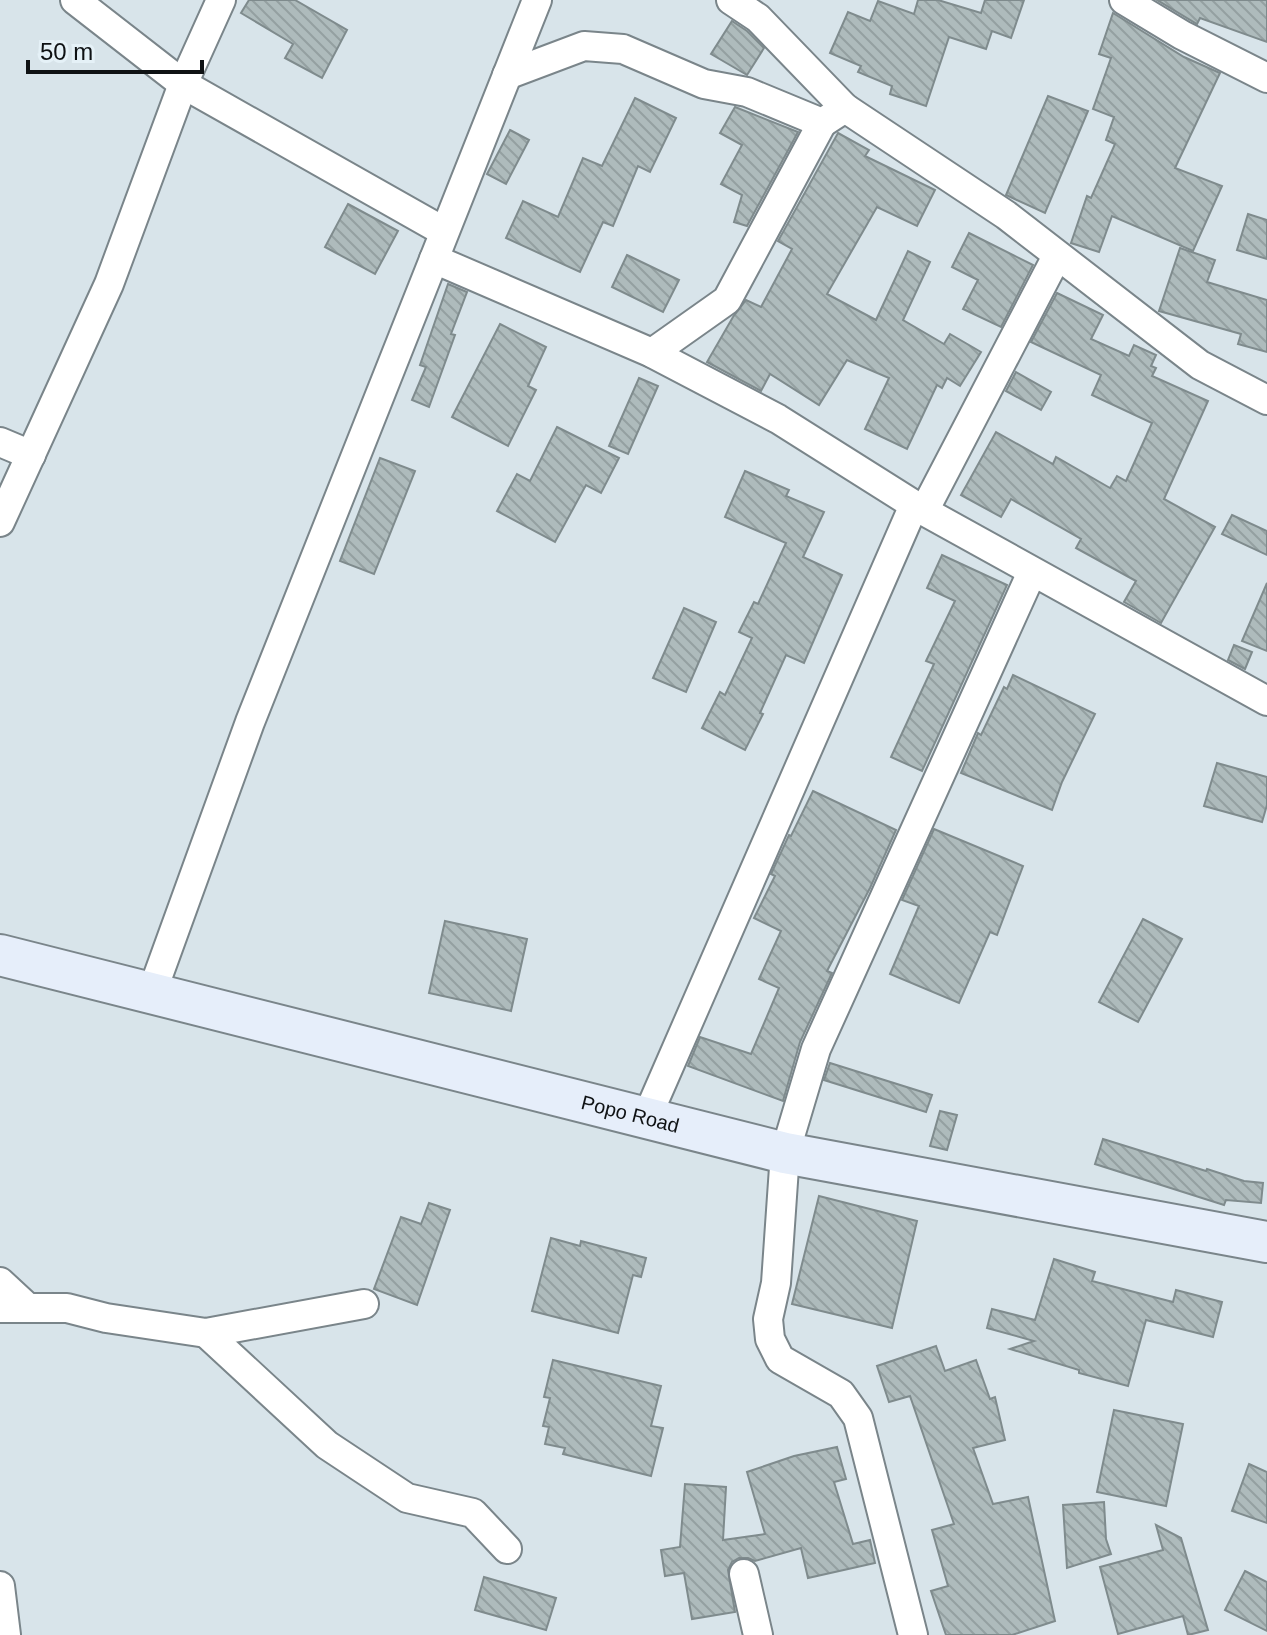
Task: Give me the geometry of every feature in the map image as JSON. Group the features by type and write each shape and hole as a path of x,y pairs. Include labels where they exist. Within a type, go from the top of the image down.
{"main road":[{"name":"Popo Road","path":"0,955 785,1153 1267,1242"}],"street":[{"path":"75,0 183,84 443,231"},
{"path":"0,522 109,284 183,84 221,0"},
{"path":"151,995 250,722 537,0"},
{"path":"731,0 758,18 834,115"},
{"path":"1124,0 1182,35 1267,78"},
{"path":"507,75 584,46 623,49 704,84 834,115 1006,215 1200,365 1267,400"},
{"path":"652,353 727,300 834,115"},
{"path":"646,1119 919,508 1057,256"},
{"path":"434,259 652,353 778,419 919,508 1267,701"},
{"path":"0,442 31,455"},
{"path":"913,1635 858,1418 841,1394 780,1359 770,1339 768,1319 776,1283 785,1153 816,1049 1032,572"},
{"path":"0,1282 14,1308 67,1308 106,1318 206,1333 364,1304"},
{"path":"206,1333 327,1445 407,1498 473,1513 507,1549"},
{"path":"744,1574 758,1635"},
{"path":"0,1586 6,1635"}],"building":[{"path":"249,0 295,0 347,30 322,78 285,58 293,44 241,13"},
{"path":"918,0 938,0 981,13 985,0 1024,0 1011,38 992,31 986,49 949,37 926,106 890,94 892,86 858,72 861,66 830,53 848,12 870,21 878,1 914,14"},
{"path":"1157,0 1267,0 1267,42 1200,18 1197,24"},
{"path":"1113,13 1184,57 1220,73 1175,168 1222,186 1193,251 1112,216 1099,252 1071,243 1087,196 1091,198 1115,144 1106,140 1114,117 1093,109 1111,58 1099,54"},
{"path":"732,21 764,48 747,75 711,54"},
{"path":"1048,96 1088,111 1045,213 1006,195"},
{"path":"635,98 676,118 650,172 638,166 613,226 603,222 580,272 506,238 523,201 558,217 583,158 602,166"},
{"path":"735,107 798,132 747,226 734,222 742,195 721,184 742,145 720,133"},
{"path":"510,130 529,140 506,184 487,174"},
{"path":"838,133 869,150 865,156 935,190 917,226 877,207 827,294 876,320 908,251 930,262 903,320 944,344 950,334 981,352 960,386 947,378 942,388 937,385 907,449 865,429 889,378 847,360 819,405 770,374 761,391 707,362 746,300 761,307 792,249 778,241"},
{"path":"348,204 398,231 375,274 325,247"},
{"path":"1248,214 1267,220 1267,259 1237,250"},
{"path":"969,233 1033,265 1001,327 963,309 978,280 952,267"},
{"path":"1180,248 1215,260 1207,282 1267,300 1267,352 1238,344 1241,334 1159,311"},
{"path":"627,255 679,280 663,312 612,287"},
{"path":"448,284 467,292 429,407 412,400 426,367 420,365"},
{"path":"1057,293 1103,315 1091,339 1129,356 1134,345 1156,355 1151,366 1156,368 1152,376 1208,401 1164,499 1215,527 1161,623 1124,602 1136,581 1076,548 1081,539 1011,499 1001,517 961,495 996,432 1053,464 1056,457 1110,488 1117,476 1126,481 1152,423 1092,395 1101,375 1031,342"},
{"path":"500,324 546,347 528,386 536,390 508,446 452,417"},
{"path":"1016,372 1051,392 1041,410 1006,391"},
{"path":"639,378 658,386 628,454 609,446"},
{"path":"557,427 619,458 601,493 586,485 555,542 497,511 517,474 530,481"},
{"path":"380,458 415,471 374,574 340,561"},
{"path":"745,471 789,490 786,496 824,512 803,557 842,575 804,663 786,655 745,750 702,728 720,692 725,695 752,638 739,632 754,602 758,604 786,543 725,517"},
{"path":"1232,515 1267,531 1267,555 1222,534"},
{"path":"942,555 1007,585 922,771 891,757 934,664 926,661 955,601 927,588"},
{"path":"1267,583 1267,651 1242,641"},
{"path":"684,608 716,622 686,692 653,678"},
{"path":"1234,645 1252,652 1245,669 1228,660"},
{"path":"1013,675 1095,714 1052,810 961,773 978,733 981,735"},
{"path":"1217,763 1267,777 1267,805 1262,822 1204,806"},
{"path":"813,791 896,830 827,971 832,973 800,1042 783,1101 688,1066 700,1037 751,1054 779,988 759,979 781,931 754,918 775,876 771,874 789,835"},
{"path":"934,829 1023,866 997,935 990,932 959,1003 890,974 919,906 902,900"},
{"path":"1143,919 1182,939 1138,1022 1099,1002"},
{"path":"445,921 527,939 511,1011 429,993"},
{"path":"830,1063 932,1095 926,1112 824,1080"},
{"path":"940,1111 957,1115 947,1150 930,1146"},
{"path":"1103,1139 1206,1171 1263,1183 1261,1203 1226,1200 1224,1205 1095,1164"},
{"path":"819,1196 917,1221 892,1328 792,1304"},
{"path":"429,1203 450,1210 417,1305 374,1289 401,1217 421,1224"},
{"path":"551,1238 580,1246 581,1241 646,1258 641,1277 633,1275 618,1333 532,1311"},
{"path":"1054,1259 1095,1272 1092,1281 1173,1302 1176,1290 1222,1302 1213,1337 1146,1320 1128,1386 1010,1349 1034,1341 987,1328 992,1309 1035,1320"},
{"path":"936,1346 945,1371 976,1360 990,1399 995,1397 1005,1440 973,1448 993,1504 1028,1497 1055,1621 1012,1635 946,1635 931,1591 948,1586 932,1530 954,1524 910,1396 889,1402 877,1366"},
{"path":"553,1360 661,1386 651,1426 663,1428 651,1476 563,1454 565,1448 545,1444 549,1427 543,1426 550,1398 544,1397"},
{"path":"1114,1410 1183,1424 1166,1506 1097,1492"},
{"path":"837,1447 846,1479 834,1482 853,1544 870,1540 875,1563 808,1578 801,1548 755,1561 739,1558 732,1562 728,1570 735,1612 692,1619 684,1573 665,1576 661,1550 680,1547 685,1484 726,1487 723,1540 765,1534 747,1472 794,1456"},
{"path":"1249,1464 1267,1472 1267,1523 1232,1511"},
{"path":"1104,1502 1106,1539 1111,1554 1067,1568 1063,1505"},
{"path":"1156,1525 1181,1538 1208,1630 1188,1635 1183,1616 1118,1634 1100,1567 1163,1550"},
{"path":"1245,1571 1267,1582 1267,1631 1225,1610"},
{"path":"484,1577 556,1598 546,1630 475,1610"}]}
